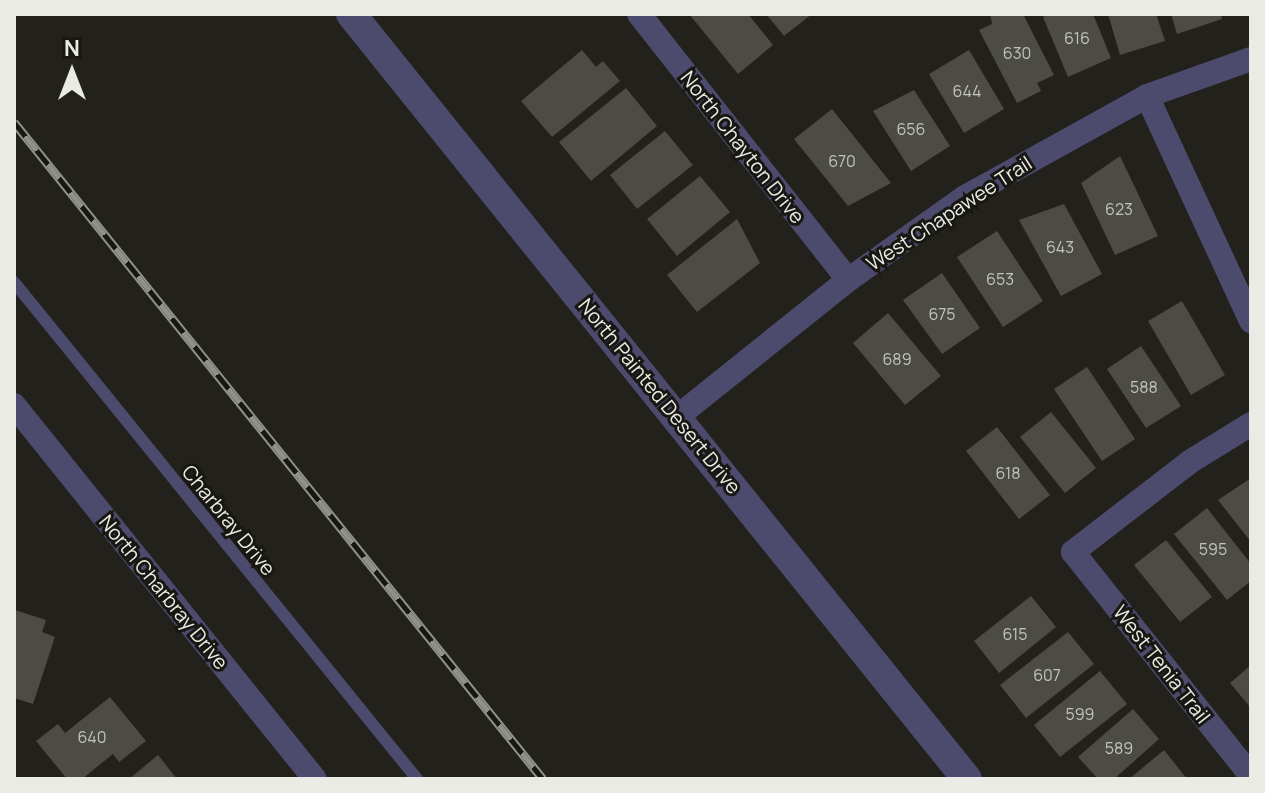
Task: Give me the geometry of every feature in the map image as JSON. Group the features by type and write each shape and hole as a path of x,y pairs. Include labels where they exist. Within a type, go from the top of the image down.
{"street":[{"name":"North Painted Desert Drive","path":"351,14 967,779"},
{"name":"North Chayton Drive","path":"639,14 848,280"},
{"name":"West Chapawee Trail","path":"677,417 848,280 965,197 1147,96 1251,59"},
{"path":"1147,96 1251,321"},
{"name":"North Charbray Drive","path":"14,405 315,779"},
{"name":"West Tenia Trail","path":"1251,424 1191,461 1073,552 1251,776"}],"lane":[{"name":"Charbray Drive","path":"14,282 417,779"}],"building":[{"path":"689,14 748,14 773,45 738,74"},
{"path":"766,14 812,14 784,36"},
{"path":"990,14 1023,14 1054,75 1037,83 1041,91 1017,103 979,30 992,24"},
{"path":"1050,14 1093,14 1111,58 1068,77 1043,17"},
{"path":"1108,14 1156,14 1165,41 1120,55"},
{"path":"1171,14 1221,14 1222,19 1177,34"},
{"path":"582,50 596,67 603,61 620,81 552,137 521,101"},
{"path":"969,50 1004,109 964,133 929,74"},
{"path":"626,88 657,126 591,181 559,142"},
{"path":"914,90 950,146 911,171 873,111"},
{"path":"832,109 891,183 848,206 794,139"},
{"path":"665,131 693,165 637,209 610,175"},
{"path":"1120,156 1158,236 1115,255 1081,183"},
{"path":"700,176 730,212 677,256 647,219"},
{"path":"1064,204 1102,274 1061,296 1019,220"},
{"path":"737,219 760,263 697,312 667,275"},
{"path":"997,231 1043,301 1003,327 957,257"},
{"path":"942,273 980,328 942,354 903,300"},
{"path":"1182,301 1225,375 1191,395 1148,321"},
{"path":"888,313 941,376 905,405 853,343"},
{"path":"1141,346 1181,406 1146,428 1107,369"},
{"path":"1087,367 1135,439 1102,461 1054,389"},
{"path":"1051,412 1096,468 1065,493 1020,437"},
{"path":"997,427 1050,495 1019,519 966,451"},
{"path":"1251,478 1251,542 1218,500"},
{"path":"1207,508 1251,564 1251,581 1227,600 1174,534"},
{"path":"1166,540 1212,597 1180,622 1134,565"},
{"path":"1031,596 1056,627 999,673 974,641"},
{"path":"15,610 46,620 42,632 55,637 33,704 14,698"},
{"path":"1068,632 1094,664 1026,718 1000,685"},
{"path":"1251,665 1251,708 1230,683"},
{"path":"1100,671 1127,704 1060,757 1034,725"},
{"path":"110,697 146,741 119,762 113,754 82,779 67,779 36,741 58,724 65,733"},
{"path":"1133,709 1159,739 1114,779 1098,779 1078,757"},
{"path":"1164,750 1187,779 1129,779"},
{"path":"158,755 177,779 129,779"}],"railway":[{"path":"14,122 543,779"}]}
